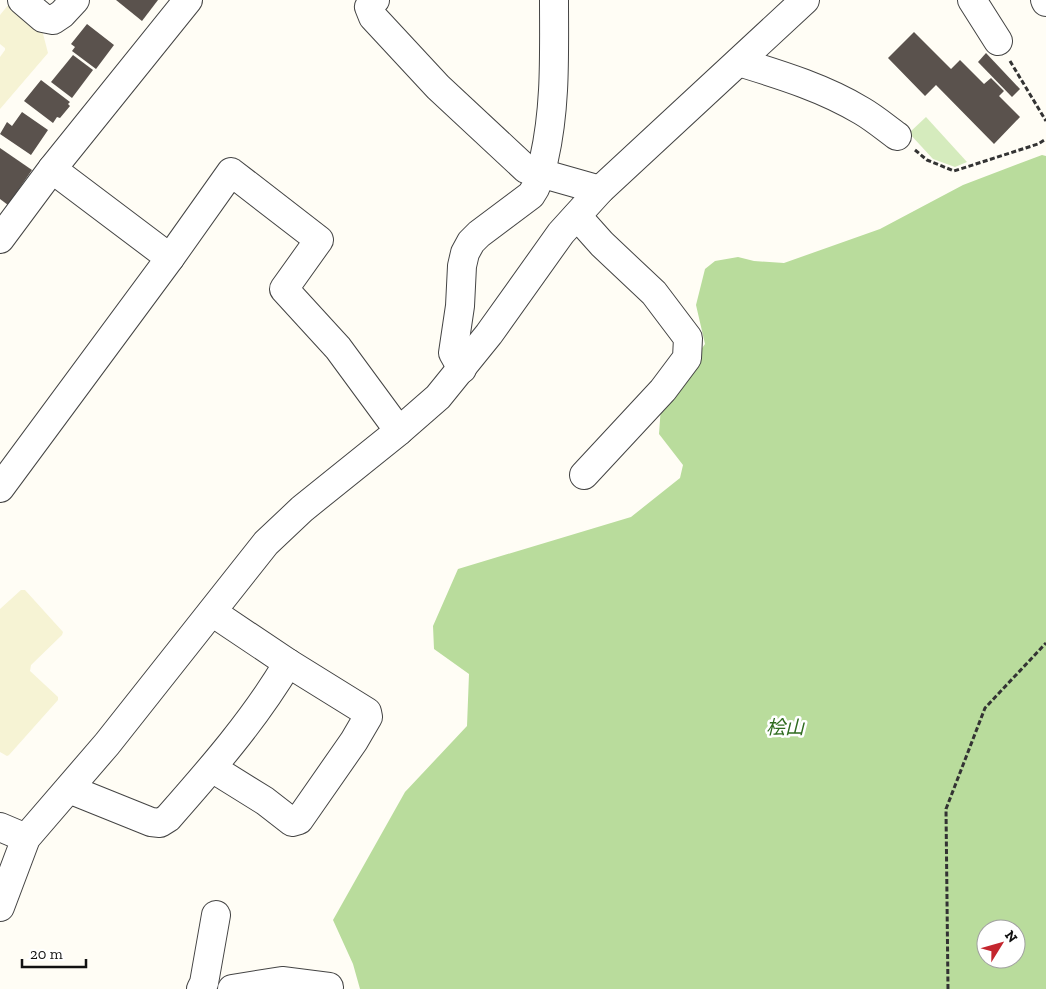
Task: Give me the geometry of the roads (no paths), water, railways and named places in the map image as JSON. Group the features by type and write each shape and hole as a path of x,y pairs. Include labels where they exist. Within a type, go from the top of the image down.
{"street":[{"path":"22,0 44,18 53,20 62,14 75,0"},
{"path":"0,239 52,169 188,0"},
{"path":"375,0 369,7 373,17 438,87 526,168 540,174 600,190"},
{"path":"462,368 453,353 465,253 471,242 479,234 531,195 536,188 540,174 550,133 554,89 554,0"},
{"path":"0,907 26,838 69,789 266,544 288,521 438,397 462,368 561,233 600,190 805,0"},
{"path":"972,0 998,41"},
{"path":"739,62 792,79 830,94 862,111 898,136"},
{"path":"52,169 170,258"},
{"path":"0,488 170,258 231,172 319,240 284,289 338,348 399,431"},
{"path":"577,216 602,244 654,293 688,338 686,358 663,390 584,475"},
{"path":"212,612 366,712 368,717 354,741 299,820 292,822 265,800 212,768"},
{"path":"69,789 144,820 160,822 168,818 212,768 248,722 288,663"},
{"path":"0,827 26,838"},
{"path":"201,989 204,983 216,915"},
{"path":"232,989 282,981 329,987"}],"park label":[{"name":"桧山","path":"785,727"}]}
